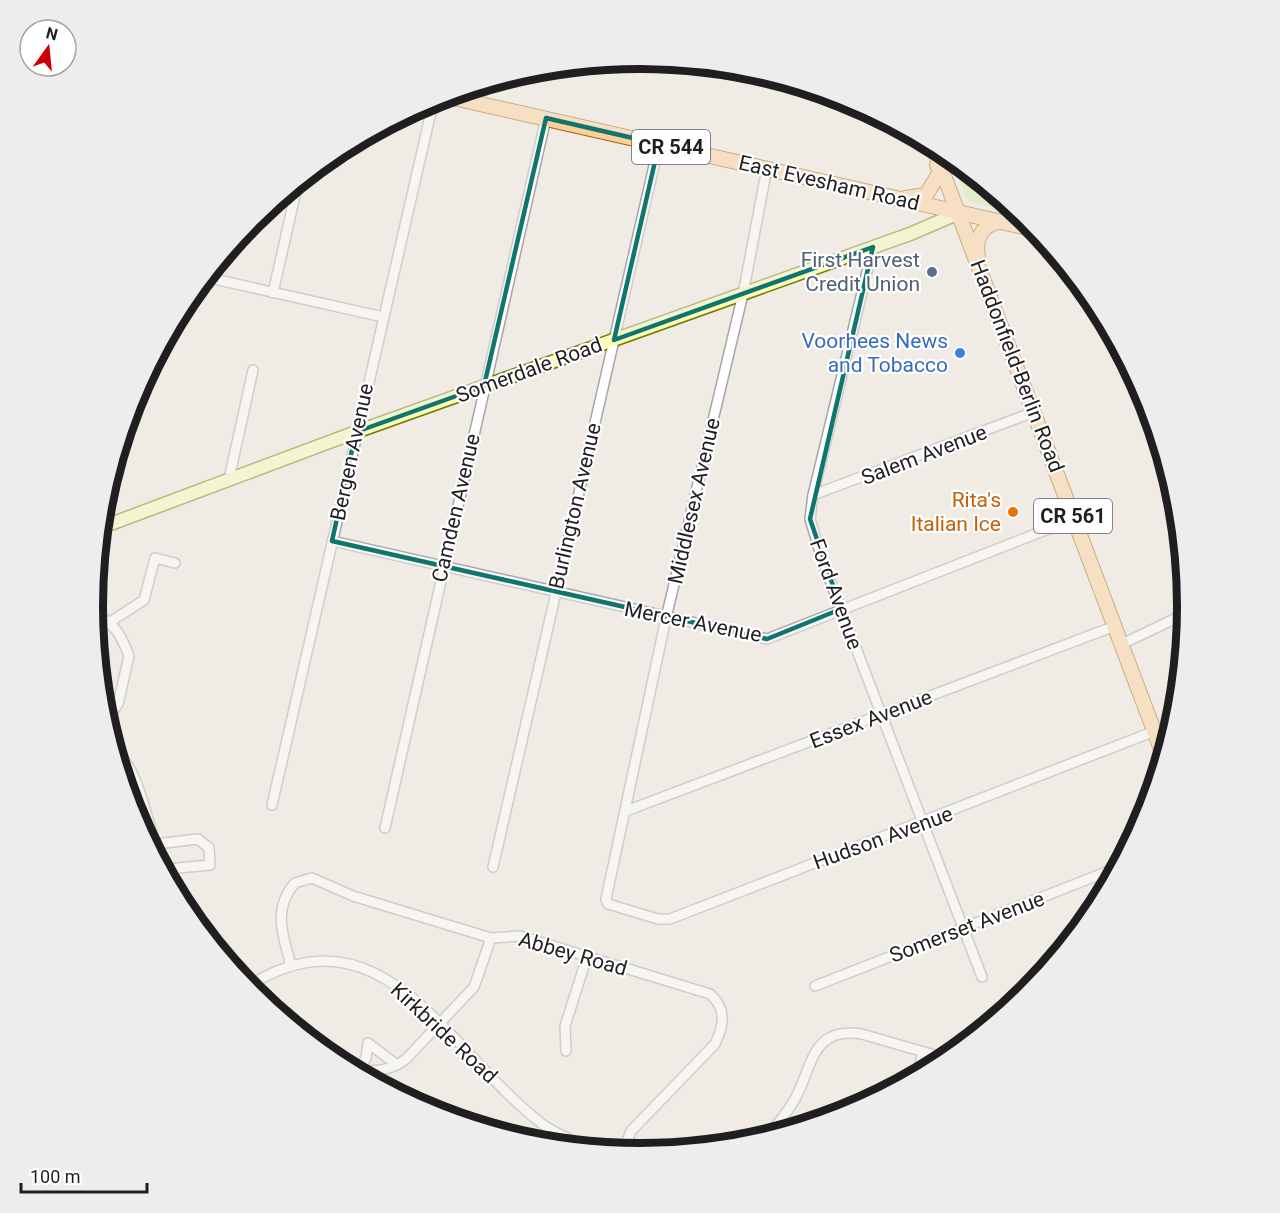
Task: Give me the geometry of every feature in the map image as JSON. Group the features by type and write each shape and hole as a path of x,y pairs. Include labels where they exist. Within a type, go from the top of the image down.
{"main road":[{"name":"East Evesham Road","path":"462,100 1021,227"},
{"path":"897,199 926,195 940,172 938,160"},
{"name":"Haddonfield-Berlin Road","path":"938,160 1159,744"},
{"name":"Somerdale Road","path":"109,524 356,432 873,247 959,213"},
{"path":"976,259 980,234 985,228 998,222"}],"street":[{"name":"Bergen Avenue","path":"272,806 431,111"},
{"name":"Camden Avenue","path":"385,828 546,118"},
{"name":"Burlington Avenue","path":"493,867 554,593 659,144"},
{"name":"Middlesex Avenue","path":"608,904 606,899 666,618 743,294 767,168"},
{"path":"273,293 295,195"},
{"name":"Ford Avenue","path":"873,247 813,495 810,519 881,716 982,977"},
{"path":"214,279 383,317"},
{"path":"229,479 254,370"},
{"name":"Salem Avenue","path":"813,495 1034,412"},
{"name":"Mercer Avenue","path":"332,541 443,568 767,639 1074,519"},
{"path":"110,622 144,600 155,558 175,563"},
{"path":"1122,644 1177,618"},
{"path":"103,619 110,622 129,656 118,704 113,711"},
{"name":"Essex Avenue","path":"626,811 1115,626"},
{"name":"Hudson Avenue","path":"608,904 658,919 670,919 1155,731"},
{"path":"134,787 142,801 151,830"},
{"path":"158,844 198,840 210,849 210,865 171,869"},
{"name":"Somerset Avenue","path":"815,986 1107,872"},
{"name":"Abbey Road","path":"291,965 280,928 282,908 295,883 312,878 353,896 491,938 520,936 703,991 716,999 723,1015 723,1025 710,1050 631,1131 625,1144"},
{"path":"370,1072 398,1065 421,1046 474,987 491,938"},
{"path":"566,1051 565,1026 586,957"},
{"name":"Kirkbride Road","path":"255,982 291,965 320,961 343,963 372,971 400,987 541,1124 572,1139"},
{"path":"773,1127 795,1100 810,1058 822,1043 832,1037 852,1032 935,1055"},
{"path":"358,1064 366,1058 368,1043 398,1065"},
{"path":"919,1066 923,1052"}],"highlighted area":[{"path":"546,118 659,144 614,340 873,247 810,519 841,609 767,639 332,541 356,432 484,386"}],"green space":[{"path":"956,172 1001,209 967,201"}],"place":[{"name":"First Harvest Credit Union","path":"932,272"},
{"name":"Voorhees News and Tobacco","path":"960,353"},
{"name":"Rita's Italian Ice","path":"1013,512"}]}
